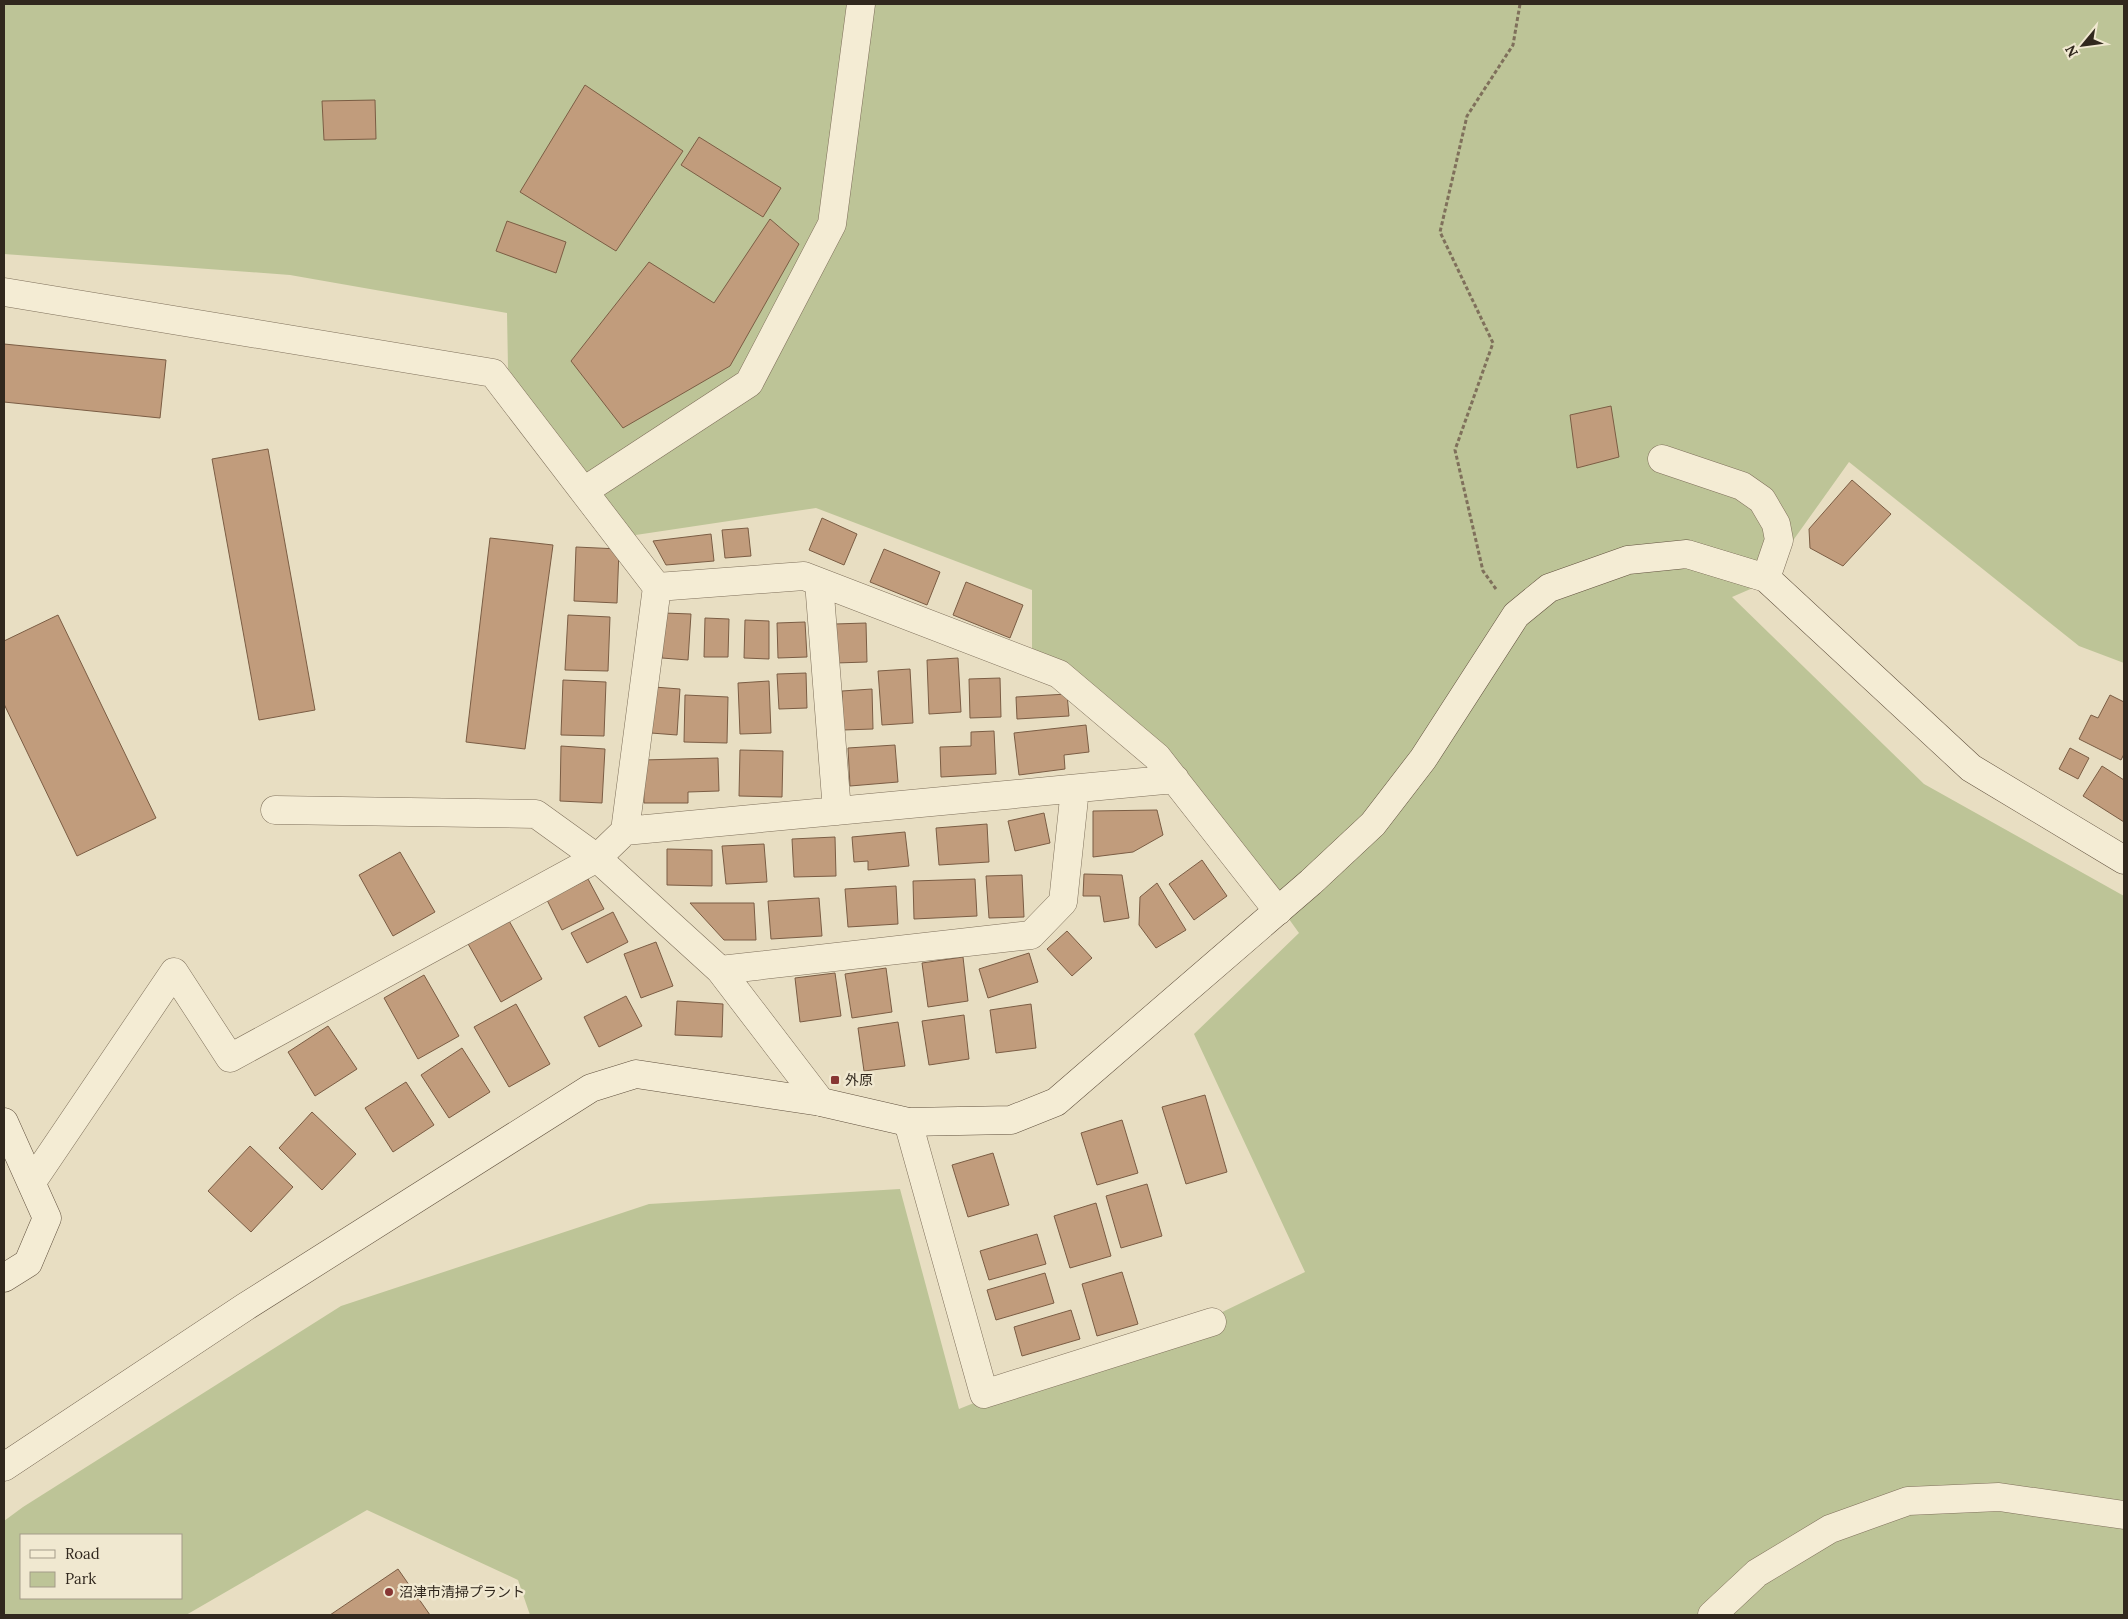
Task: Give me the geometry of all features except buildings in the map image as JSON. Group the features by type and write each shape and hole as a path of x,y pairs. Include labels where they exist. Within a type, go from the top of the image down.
{"street":[{"path":"584,491 749,384 832,224 861,4"},
{"path":"4,292 493,373 657,586 625,831"},
{"path":"1662,459 1742,486 1762,500 1776,524 1779,540 1766,578"},
{"path":"4,1467 245,1306 591,1088 636,1074 821,1102 908,1122 1011,1120 1056,1102 1278,911 1374,824 1423,759 1516,615 1549,588 1628,560 1688,554 1766,578 1971,768 2124,860"},
{"path":"657,586 804,576 1059,674 1158,757 1278,911"},
{"path":"819,582 837,811"},
{"path":"32,1182 174,972 230,1058 597,858 625,831 1176,779"},
{"path":"720,970 1031,935 1063,902 1075,789"},
{"path":"275,810 536,814 597,858 720,970 821,1102"},
{"path":"4,1122 47,1218 28,1263 4,1278"},
{"path":"908,1122 984,1394 1212,1322"},
{"path":"1712,1615 1757,1573 1830,1529 1908,1501 1999,1497 2124,1515"}],"path":[{"path":"1516,615 1482,572 1455,450 1492,344 1440,232 1467,116 1513,46 1520,4"}],"green space":[{"path":"4,4 2124,4 2124,663 2079,646 1849,462 1762,584 1732,597 1924,784 2124,896 2124,1615 530,1615 518,1580 367,1510 186,1615 4,1615 4,1521 23,1507 341,1306 649,1204 900,1189 959,1409 1048,1373 1183,1331 1305,1272 1194,1034 1299,933 1170,754 1032,648 1032,590 816,508 629,536 540,423 508,368 507,313 290,275 4,254"}],"place":[{"name":"外原","path":"835,1080"},
{"name":"沼津市清掃プラント","path":"389,1592"}]}
